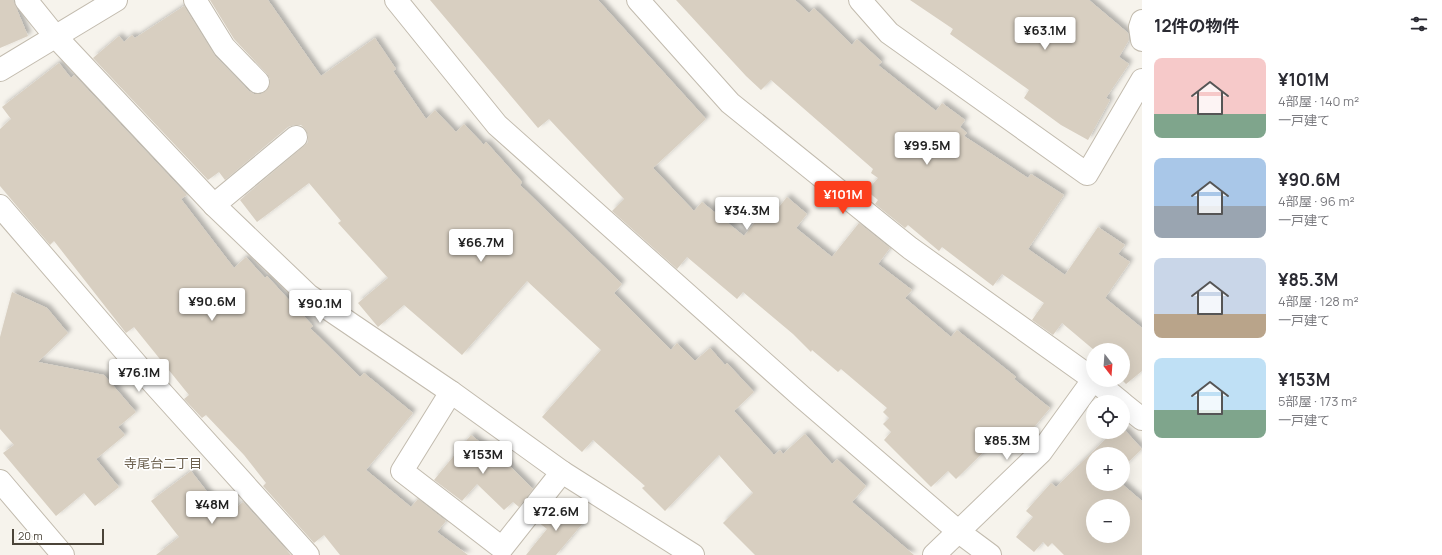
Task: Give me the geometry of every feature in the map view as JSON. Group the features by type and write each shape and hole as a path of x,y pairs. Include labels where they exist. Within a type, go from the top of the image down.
{"street":[{"path":"26,0 55,36 214,205 308,295 451,392 562,472 693,555"},
{"path":"0,70 116,0"},
{"path":"195,0 224,47 258,82"},
{"path":"396,0 497,125 790,387 959,532 990,555"},
{"path":"638,0 730,103 910,248 1086,375"},
{"path":"860,0 889,33 1087,174 1142,80"},
{"path":"1142,21 1140,27 1142,40"},
{"path":"214,205 296,137"},
{"path":"0,206 144,373 308,555"},
{"path":"934,555 1041,452 1088,387"},
{"path":"1102,387 1112,395"},
{"path":"451,392 402,470 502,548 562,472"},
{"path":"1130,409 1142,419"},
{"path":"0,480 64,555"}],"building":[{"path":"0,0 13,0 28,36 0,48"},
{"path":"210,0 268,0 321,76 375,38 396,69 393,71 426,119 435,110 456,132 464,124 484,145 486,142 522,182 520,185 622,284 614,293 671,350 677,343 695,361 710,348 725,365 727,363 754,392 734,411 774,455 780,450 783,454 805,434 832,464 837,459 866,486 852,502 914,555 755,555 723,523 753,493 719,455 665,511 642,488 645,486 593,440 582,452 542,417 601,350 527,281 462,355 404,305 378,327 358,303 388,278 338,223 341,221 309,183 257,222 240,200 308,142 308,135 301,125 288,127 225,180 219,172 208,180 93,58 119,36 124,42 132,35 135,38 184,6 215,56 249,91 254,94 261,94 266,91 270,85 270,79 234,39"},
{"path":"430,0 598,0 706,119 653,168 694,211 702,202 744,236 760,216 767,222 787,197 807,214 796,228 832,257 859,223 890,248 878,264 912,290 905,298 951,337 957,330 1016,377 1014,379 1050,408 1021,443 1005,431 956,479 948,471 931,487 884,440 891,432 883,424 889,418 883,412 887,408 841,369 838,372 812,350 811,352 793,334 743,292 737,299 687,257 677,269 612,211 624,199 549,119 538,128"},
{"path":"676,0 795,0 809,13 814,8 852,45 857,39 882,62 878,65 936,111 942,103 965,120 960,127 967,133 964,136 1028,178 1031,174 1064,195 1028,249 1065,275 1098,227 1125,245 1118,254 1130,262 1105,298 1142,328 1142,371 1130,381 1130,343 1086,343 1062,323 1053,335 1032,320 1044,303 1002,274 993,286 942,247 939,251 908,225 905,228 875,204 878,200 867,191 878,178 871,173 873,169 771,80 761,90 746,76"},
{"path":"910,0 1089,0 1128,33 1129,40 1119,57 1129,64 1106,98 1110,100 1088,140 1061,125 1024,98 1029,90 950,34 953,29"},
{"path":"59,63 71,78 74,75 187,195 181,199 234,268 246,257 265,278 267,276 313,326 310,328 360,377 364,373 413,413 366,470 411,507 418,499 446,521 437,532 468,555 340,555 324,535 314,543 263,486 266,483 244,455 206,415 202,418 184,399 189,395 134,327 126,333 54,241 50,245 0,186 0,129 11,119 2,107"},
{"path":"12,292 47,308 68,333 38,362 104,375 136,412 118,427 125,435 96,459 119,487 95,506 84,493 56,516 3,453 14,445 0,429 0,337"},
{"path":"471,435 509,465 533,489 519,507 513,502 504,510 477,484 462,501 434,480"},
{"path":"1130,436 1142,449 1130,460 1130,447 1097,447 1106,439 1130,439"},
{"path":"1086,458 1086,491 1130,491 1142,501 1142,555 1064,555 1052,543 1048,547 1043,542 1034,552 1016,537 1033,517 1026,511 1051,483 1056,487"},
{"path":"191,471 226,516 243,502 291,555 156,555 179,537 151,501"},
{"path":"562,505 583,523 556,555 526,555 547,529 538,522 551,506 556,512"}],"district":[{"name":"寺尾台二丁目","path":"163,463"}]}
